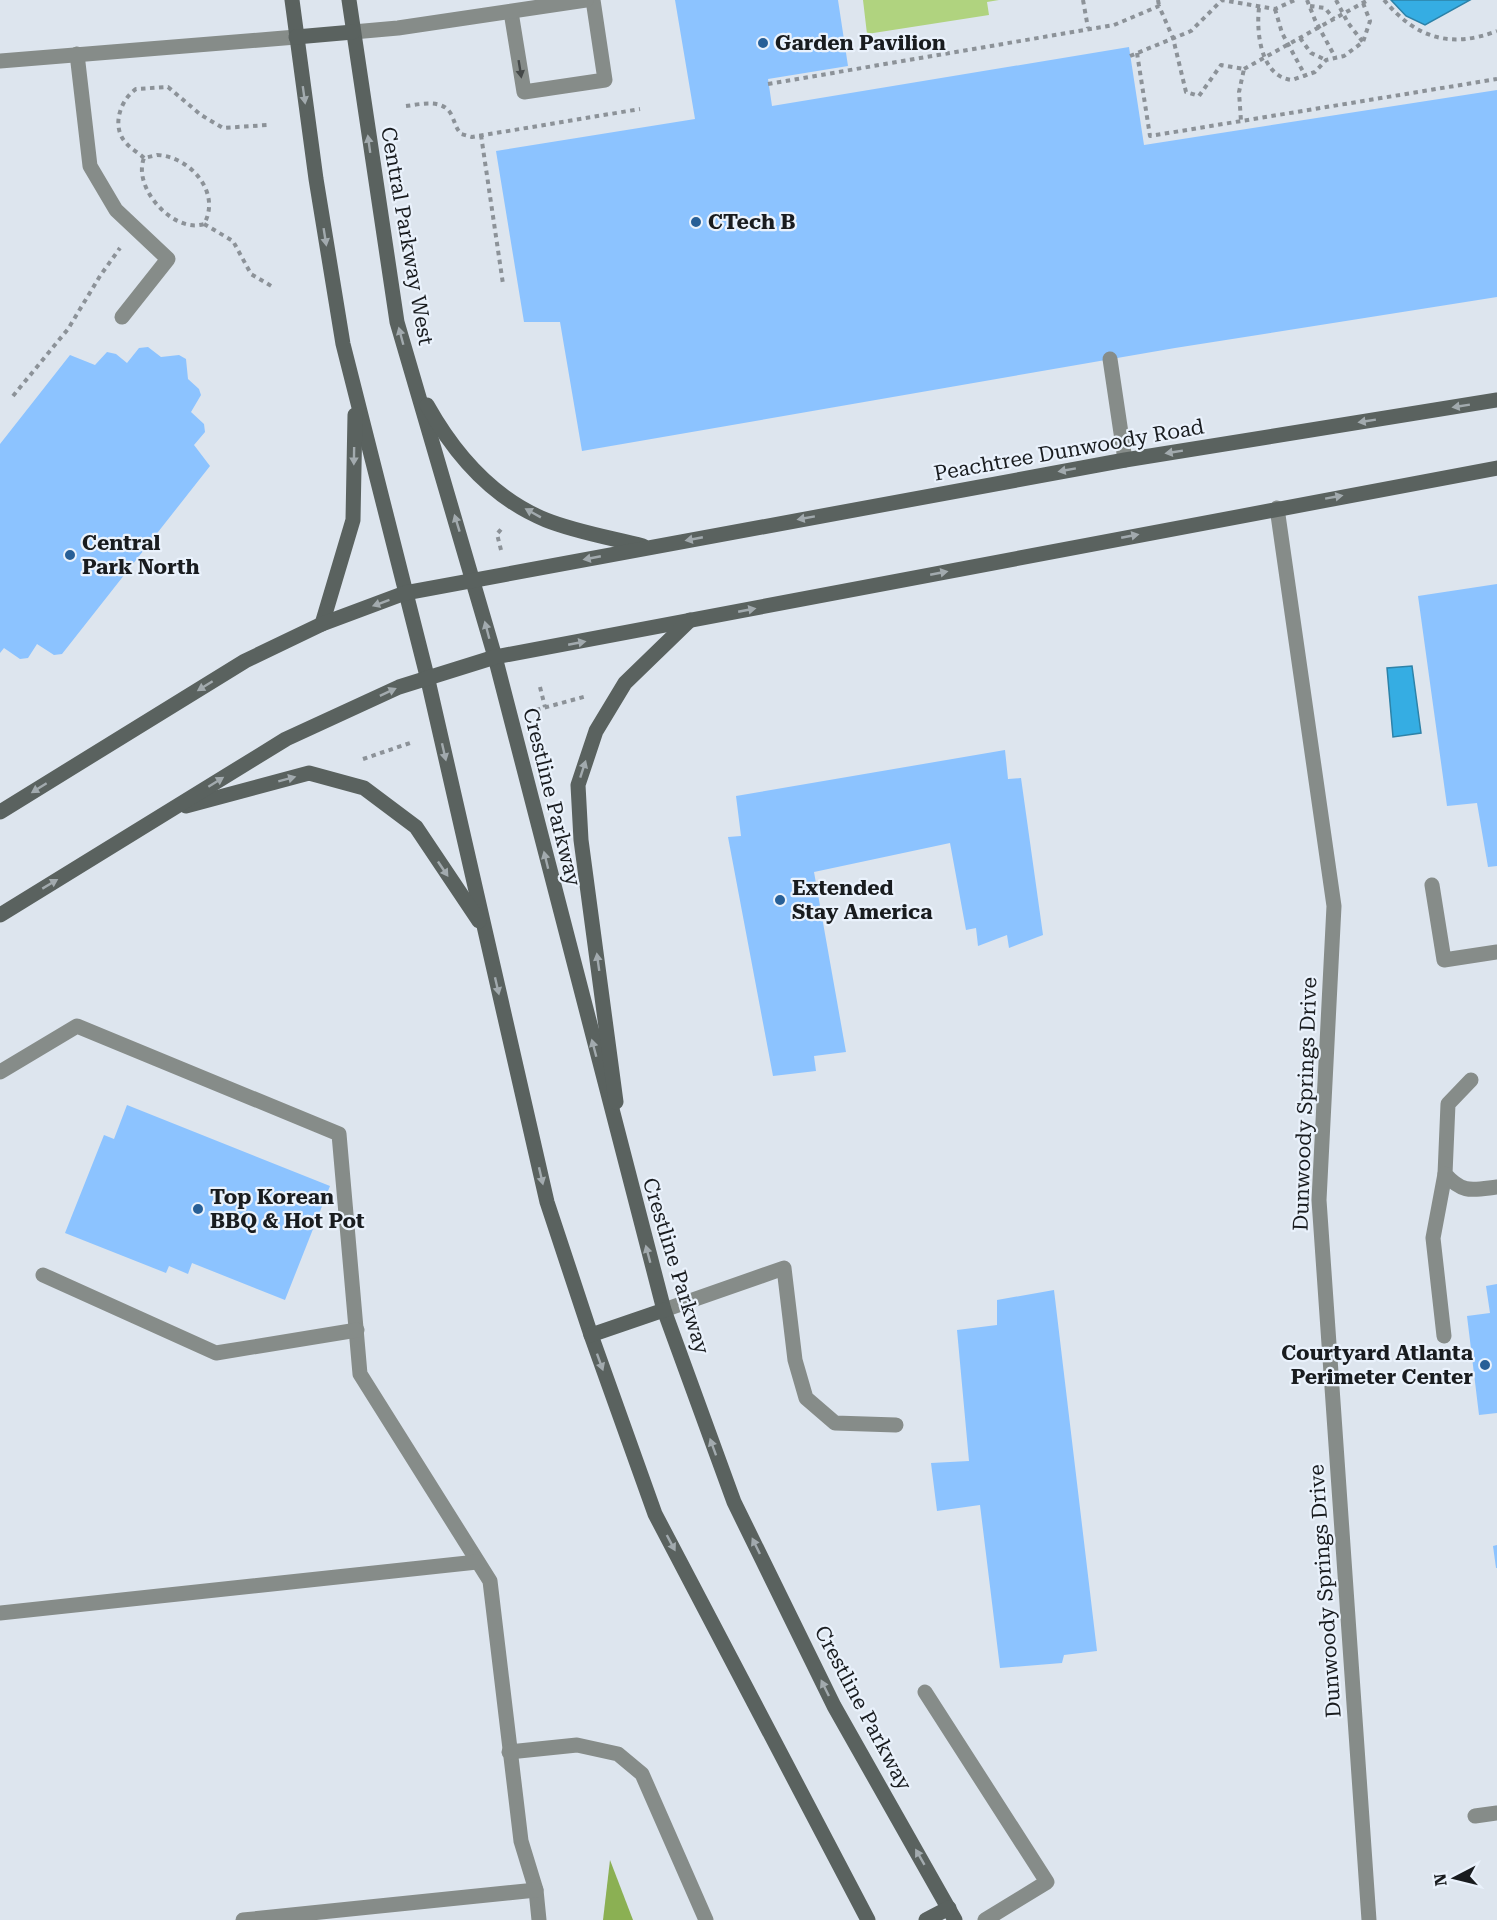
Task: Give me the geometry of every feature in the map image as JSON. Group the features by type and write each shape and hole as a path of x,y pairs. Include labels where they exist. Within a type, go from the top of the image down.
{"main road":[{"path":"292,0 333,288 356,398 427,676 547,1202 591,1335 655,1514 868,1920"},
{"name":"Central Parkway West","path":"350,0 387,267 397,322 474,579"},
{"path":"296,37 353,32"},
{"path":"413,380 446,440 492,490 546,520 649,547"},
{"path":"322,624 353,520 356,398"},
{"name":"Peachtree Dunwoody Road","path":"0,812 245,661 322,624 405,593 1125,460 1497,400"},
{"path":"0,915 286,739 427,676 495,657 1497,468"},
{"name":"Crestline Parkway","path":"474,579 664,1311 734,1502 834,1706 952,1914"},
{"path":"625,1166 581,840 578,785 596,731 625,683 690,621"},
{"path":"170,811 309,772 364,788 416,827 484,929"},
{"path":"591,1335 664,1311"},
{"path":"926,1920 952,1914"}],"street":[{"path":"353,32 512,12 550,3 586,0"},
{"path":"512,12 524,92 605,80 593,0"},
{"path":"0,61 296,37"},
{"path":"76,54 90,166 116,210 168,259 122,317"},
{"path":"1110,359 1125,460"},
{"name":"Dunwoody Springs Drive","path":"1276,508 1334,906 1319,1200 1369,1920"},
{"path":"1432,885 1444,960 1497,952"},
{"path":"0,1072 77,1026 339,1134 360,1374 489,1581 521,1841 536,1890 539,1920"},
{"path":"1443,1336 1433,1238 1445,1174 1448,1104 1471,1080"},
{"path":"1445,1174 1457,1188 1470,1190 1497,1187"},
{"path":"664,1311 784,1268 795,1360 806,1398 835,1422 896,1425"},
{"path":"43,1275 216,1353 357,1330"},
{"path":"0,1612 477,1562"},
{"path":"925,1692 1047,1882 985,1920"},
{"path":"509,1752 577,1745 618,1755 642,1774 706,1920"},
{"path":"1475,1816 1497,1814"},
{"path":"243,1920 536,1890"}],"path":[{"path":"1083,0 1088,28"},
{"path":"1158,0 1173,38 1186,92 1193,96 1199,96 1205,91 1221,65 1244,69 1265,57 1288,45 1366,1 1370,21 1363,42 1350,53 1326,60 1306,77 1292,80 1279,77 1265,57 1259,42 1259,8"},
{"path":"1130,56 1197,28 1214,5 1222,0 1275,9 1295,0"},
{"path":"1308,0 1335,57"},
{"path":"1336,0 1342,14 1363,42"},
{"path":"1384,0 1399,18 1423,33 1450,40 1478,38 1497,31"},
{"path":"768,84 1114,25 1159,6"},
{"path":"1310,6 1325,8 1334,19"},
{"path":"1275,9 1288,45 1306,77"},
{"path":"1300,38 1311,53 1326,60"},
{"path":"1137,53 1150,136 1497,79"},
{"path":"1241,122 1239,92 1244,69"},
{"path":"204,224 208,217 208,195 194,170 178,158 169,155 144,158 123,140 118,124 125,100 136,89 168,87 201,115 224,128 267,125"},
{"path":"481,135 503,284"},
{"path":"144,158 142,181 153,202 186,223 204,224 232,241 251,274 273,287"},
{"path":"13,396 68,329 100,276 121,247"},
{"path":"503,556 497,534 508,520"},
{"path":"540,687 545,707"},
{"path":"535,710 592,695"},
{"path":"353,762 414,744 411,733"}],"green space":[{"path":"863,0 999,0 987,2 989,15 867,34"},
{"path":"610,1860 633,1920 603,1920"}],"water":[{"path":"1391,0 1470,0 1425,25 1406,16"},
{"path":"1412,666 1421,733 1393,737 1387,668"}],"building":[{"path":"675,0 838,0 848,66 768,79 772,106 1129,47 1144,145 1497,90 1497,297 1175,348 582,451 560,322 524,322 496,151 695,119"},
{"name":"Central Park North","path":"148,347 161,357 179,355 186,359 188,379 199,389 201,395 191,412 204,424 205,432 194,445 210,466 62,654 54,655 37,644 28,658 20,659 4,648 0,653 0,444 70,355 95,365 107,352 116,354 127,363 139,348"},
{"path":"1497,584 1497,866 1488,867 1477,803 1447,806 1418,596"},
{"name":"Extended Stay America","path":"1005,750 1008,779 1021,778 1043,935 1009,948 1007,935 978,946 976,928 966,930 950,843 814,872 846,1052 814,1056 816,1071 773,1076 728,837 741,836 736,796"},
{"name":"Top Korean BBQ & Hot Pot","path":"127,1105 330,1186 285,1300 192,1263 188,1274 169,1266 166,1273 65,1233 104,1135 114,1139"},
{"name":"Courtyard Atlanta Perimeter Center","path":"1497,1284 1497,1413 1479,1415 1467,1316 1490,1313 1486,1286"},
{"path":"1054,1290 1097,1651 1064,1655 1062,1663 1000,1668 980,1505 937,1511 931,1463 969,1461 957,1330 997,1325 997,1300"},
{"path":"1497,1545 1497,1568 1496,1568 1493,1546"}],"place":[{"name":"Garden Pavilion","path":"763,43"},
{"name":"CTech B","path":"696,222"},
{"name":"Central Park North","path":"70,555"},
{"name":"Extended Stay America","path":"780,900"},
{"name":"Top Korean BBQ & Hot Pot","path":"198,1209"},
{"name":"Courtyard Atlanta Perimeter Center","path":"1485,1365"}]}
